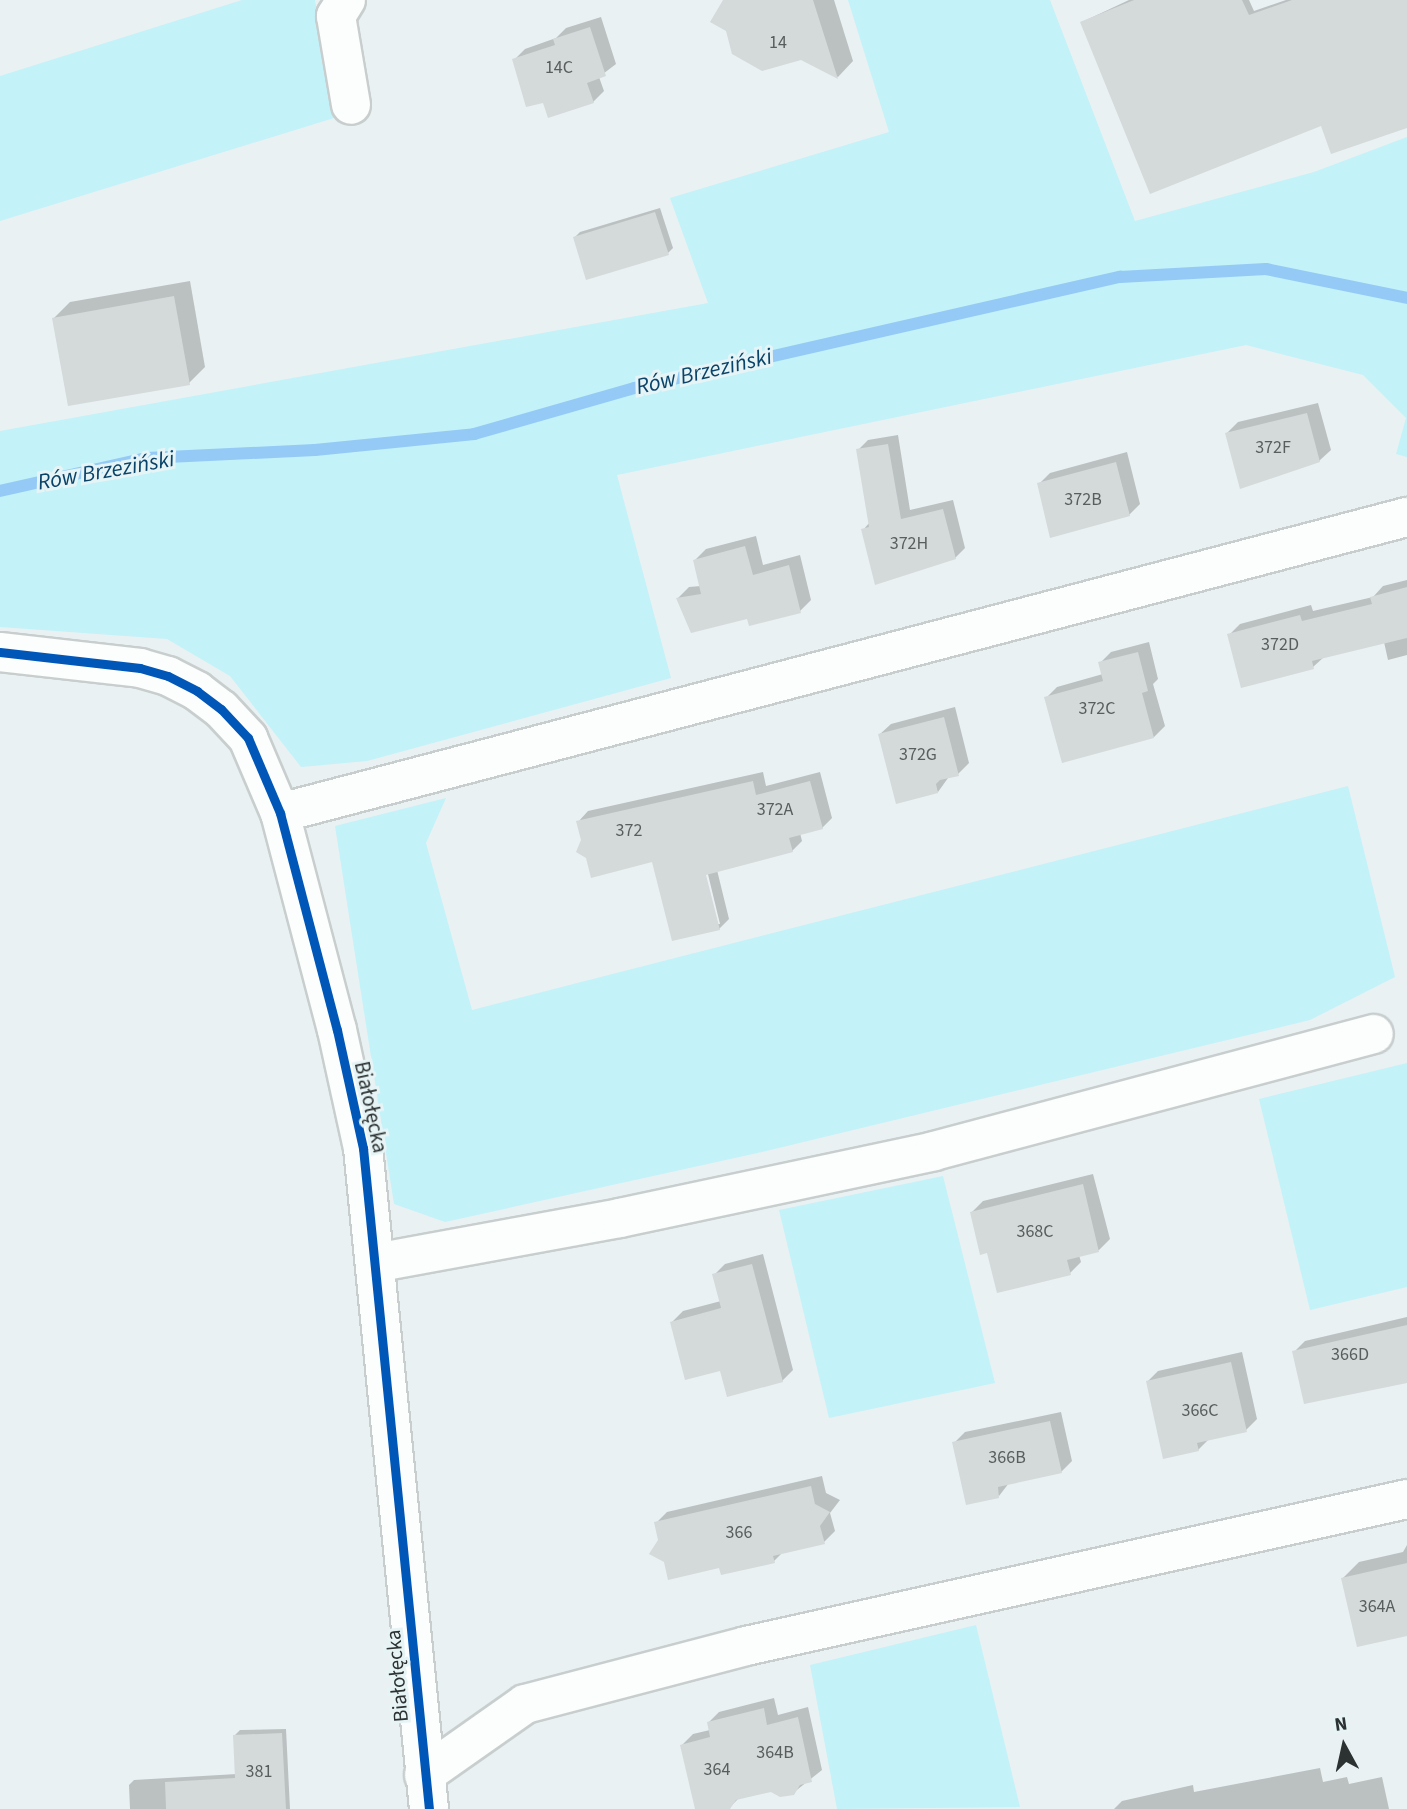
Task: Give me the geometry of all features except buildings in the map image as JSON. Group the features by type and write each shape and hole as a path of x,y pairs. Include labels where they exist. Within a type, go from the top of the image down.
{"street":[{"path":"346,0 336,16 351,105"},
{"path":"280,813 1407,517"},
{"name":"Białołęcka","path":"0,652 140,668 168,676 197,691 221,709 248,738 280,813 337,1030 363,1148 426,1792"},
{"path":"375,1263 620,1218 934,1151 1374,1034"},
{"path":"426,1792 526,1704 746,1646 1407,1499"}],"shaded area":[{"path":"242,0 315,0 334,118 0,221 0,76"},
{"path":"848,0 1050,0 1135,221 1314,172 1407,137 1407,457 1396,454 1406,418 1363,375 1246,345 617,475 671,678 367,761 301,767 230,676 167,639 0,627 0,431 708,303 670,198 889,132"},
{"path":"1348,786 1395,977 1310,1020 762,1152 445,1222 394,1204 335,826 446,798 426,843 472,1010"},
{"path":"1407,1063 1407,1287 1310,1310 1259,1099"},
{"path":"943,1176 995,1383 829,1418 779,1210"},
{"path":"976,1625 1020,1807 837,1809 810,1665"}],"waterway":[{"name":"Rów Brzeziński","path":"0,491 147,458 315,450 474,434 634,388 1120,277 1266,269 1407,298"}],"cycle path":[{"path":"0,652 140,668 168,676 197,691 221,709 248,738 280,813 337,1030 363,1148 429,1809"}]}
